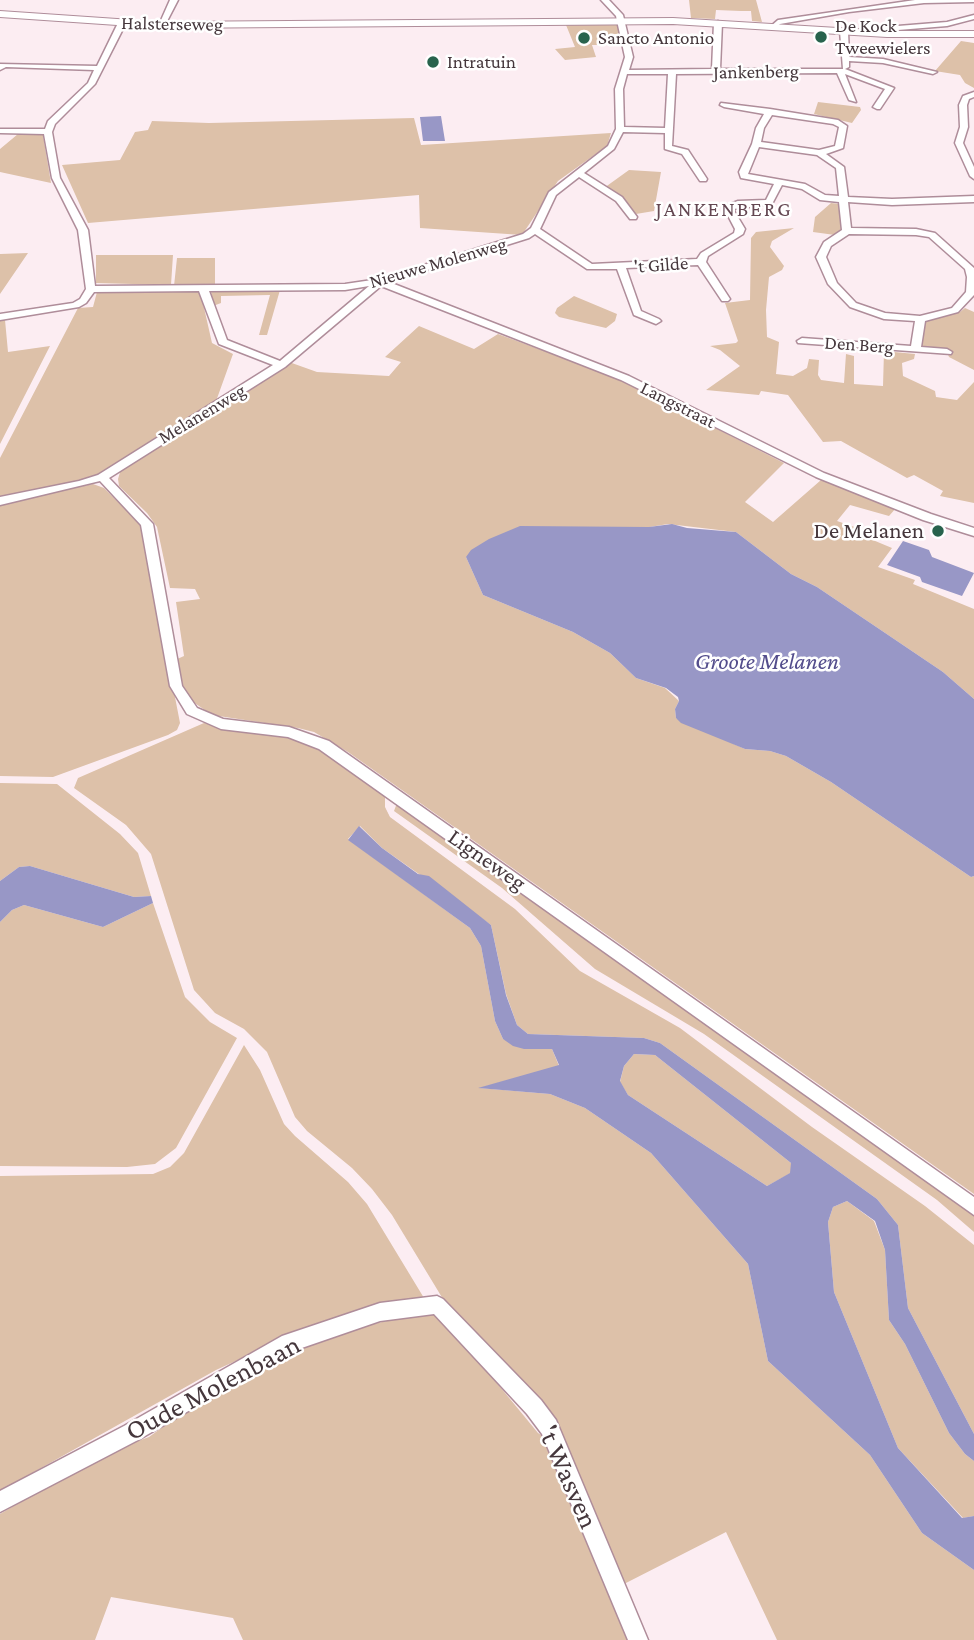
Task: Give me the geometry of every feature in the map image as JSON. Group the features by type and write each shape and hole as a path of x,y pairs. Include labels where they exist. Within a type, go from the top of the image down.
{"main road":[{"name":"Halsterseweg","path":"0,14 161,25 620,21 974,34"}],"street":[{"path":"161,25 174,0"},
{"path":"605,0 619,15 629,58 619,89 620,129 667,131"},
{"path":"774,27 778,22 849,10 924,1 974,0"},
{"path":"898,28 947,24 974,17"},
{"path":"0,317 76,305 83,301 91,289 83,230 56,178 48,132 51,123 91,84 122,23"},
{"path":"716,72 718,23"},
{"path":"844,31 845,59 841,71 853,100"},
{"path":"845,59 883,61 933,72"},
{"path":"1,66 99,68"},
{"name":"Jankenberg","path":"624,72 841,71 890,88 877,107"},
{"path":"672,72 668,147 685,152 703,178"},
{"path":"974,94 966,98 963,105 964,127 959,142 974,176"},
{"path":"724,105 747,104 844,126 841,146 819,153"},
{"path":"770,111 760,128 743,172 744,176 805,187 823,198 842,201 974,199"},
{"name":"Nieuwe Molenweg","path":"91,289 317,289 380,282 487,251 535,230 552,194 611,147 620,129"},
{"path":"0,131 48,132"},
{"path":"959,142 974,145"},
{"path":"756,144 819,153 840,167 846,231"},
{"path":"577,172 620,199 633,217"},
{"name":"'t Gilde","path":"701,262 713,249 738,234 740,229 728,208 738,204 769,202 779,183"},
{"name":"'t Gilde","path":"535,230 582,264 600,269 701,262"},
{"name":"Den Berg","path":"846,231 916,232 932,235 962,259 972,277 971,293 955,310 920,319 870,312 853,305 833,284 821,257 827,244 846,231"},
{"name":"'t Gilde","path":"701,262 725,299"},
{"path":"621,268 637,313 656,321"},
{"name":"Melanenweg","path":"0,501 102,477 281,365 380,282"},
{"name":"Langstraat","path":"380,282 625,378 820,475 927,517 974,532"},
{"path":"203,288 223,342 281,365"},
{"name":"Den Berg","path":"916,350 920,319"},
{"name":"Den Berg","path":"802,341 947,352"},
{"name":"Ligneweg","path":"102,477 147,524 176,687 192,711 221,724 289,732 324,746 974,1207"},
{"name":"Oude Molenbaan","path":"0,1502 131,1433 289,1343 380,1312 437,1305"},
{"name":"'t Wasven","path":"437,1305 534,1407 549,1427 638,1640"}],"shaded area":[{"path":"689,0 756,0 762,22 752,21 751,11 716,10 715,19 691,18"},
{"path":"619,24 621,34 600,38 601,45 592,45 596,57 565,60 555,49 575,47 566,25"},
{"path":"961,41 974,43 974,88 965,83 960,75 935,71"},
{"path":"818,102 860,107 861,110 852,123 814,114"},
{"path":"414,118 421,145 611,133 607,146 558,181 522,235 420,228 419,195 88,223 62,165 120,160 135,132 148,130 152,121 209,123"},
{"path":"18,134 43,135 51,183 0,172 0,149"},
{"path":"629,170 661,172 654,211 636,214 624,199 604,188"},
{"path":"831,203 840,204 841,231 835,235 813,232 815,217"},
{"path":"794,228 772,241 770,247 784,266 769,277 766,310 767,337 779,342 776,374 793,376 807,368 809,359 819,360 818,375 821,380 844,383 846,354 854,356 854,384 883,386 884,351 915,354 914,359 902,363 903,376 935,391 936,397 957,400 974,382 974,503 940,496 943,491 914,475 907,478 841,441 823,442 788,395 761,391 759,395 706,390 740,366 720,350 710,346 738,341 725,303 750,300 751,238 756,232"},
{"path":"28,253 0,294 0,254"},
{"path":"96,255 173,255 171,285 96,283"},
{"path":"177,258 215,258 215,286 174,286"},
{"path":"200,290 212,343 233,354 215,404 94,478 0,499 0,458 78,308 93,307 97,292"},
{"path":"280,290 267,335 259,335 270,295 221,296 221,303 213,306 211,291"},
{"path":"574,296 617,314 615,321 606,328 559,317 555,313 557,308"},
{"path":"965,308 974,312 974,370 949,357 947,352 919,347 919,323 960,312"},
{"path":"0,320 5,320 8,352 50,346 0,444"},
{"path":"419,326 474,349 498,334 571,361 629,384 784,463 745,502 773,522 821,480 896,508 889,516 850,505 837,521 872,533 868,538 892,548 878,567 915,580 913,584 974,609 974,699 943,672 817,587 791,574 736,532 668,524 466,557 483,595 573,632 610,653 636,678 665,688 679,701 675,709 676,718 745,749 770,751 786,756 831,782 971,877 974,876 974,1194 348,752 314,732 212,715 186,697 175,660 184,656 176,602 200,599 195,589 170,588 157,527 147,513 119,486 121,469 289,362 317,372 389,376 401,362 385,357"},
{"path":"93,484 104,488 142,526 180,723 177,730 168,735 53,777 0,776 0,503"},
{"path":"204,723 280,734 324,750 385,796 385,807 390,817 515,909 580,971 680,1028 812,1127 925,1206 974,1245 974,1434 908,1308 898,1225 877,1199 660,1043 644,1038 528,1034 517,1025 506,994 491,925 382,848 360,826 348,839 470,928 481,946 495,1021 503,1039 552,1049 559,1066 480,1088 550,1094 585,1108 651,1153 748,1264 768,1361 870,1455 922,1533 974,1570 974,1640 777,1640 726,1532 624,1584 574,1466 446,1304 392,1215 372,1189 295,1117 267,1052 244,1029 215,1013 194,990 151,854 126,825 74,788 78,778"},
{"path":"0,783 57,784 120,834 138,853 151,896 134,897 30,866 19,867 0,881"},
{"path":"397,803 974,1212 974,1232 937,1200 704,1034 595,969 502,888 394,811"},
{"path":"153,903 185,997 210,1022 237,1038 176,1148 155,1164 127,1167 0,1166 0,922 12,910 24,905 103,927"},
{"path":"244,1045 260,1070 284,1124 348,1182 367,1204 424,1298 297,1333 216,1370 0,1491 0,1176 153,1174 170,1167 184,1153"},
{"path":"634,1054 655,1055 791,1163 791,1173 767,1186 628,1095 620,1082 624,1066"},
{"path":"847,1201 874,1221 885,1250 889,1320 905,1344 949,1433 974,1461 974,1516 963,1518 898,1448 834,1292 828,1222 833,1207"},
{"path":"430,1312 445,1320 538,1433 549,1440 631,1640 243,1640 233,1618 111,1597 95,1640 0,1640 0,1514 103,1454 149,1437 182,1413 316,1339"}],"water":[{"path":"441,116 445,141 423,141 420,117"},
{"name":"Groote Melanen","path":"672,524 687,528 736,532 791,574 817,587 943,672 974,699 974,876 971,877 831,782 786,756 770,751 745,749 681,723 676,718 678,697 666,688 636,678 610,653 573,632 483,595 466,557 471,550 489,539 520,526 649,527"},
{"path":"903,541 929,550 932,557 974,573 962,596 922,582 920,577 887,565"},
{"path":"359,826 382,848 418,874 429,876 491,925 506,995 517,1025 528,1034 644,1038 660,1043 877,1199 898,1225 908,1308 974,1434 974,1461 949,1433 905,1344 889,1320 885,1250 875,1221 847,1201 833,1207 828,1222 834,1292 898,1448 962,1518 974,1516 974,1570 922,1533 870,1455 768,1361 748,1264 651,1153 585,1108 550,1094 478,1088 559,1065 552,1049 524,1049 503,1039 495,1021 481,946 470,928 348,840","holes":["634,1054 655,1055 791,1163 790,1173 767,1186 628,1095 620,1081 624,1066"]},
{"path":"30,866 134,897 151,896 153,903 103,927 24,905 12,910 0,922 0,881 19,867"}],"place":[{"name":"De Kock Tweewielers","path":"821,37"},
{"name":"Sancto Antonio","path":"584,38"},
{"name":"Intratuin","path":"433,62"},
{"name":"De Melanen","path":"938,531"}],"district":[{"name":"JANKENBERG","path":"724,210"}]}
